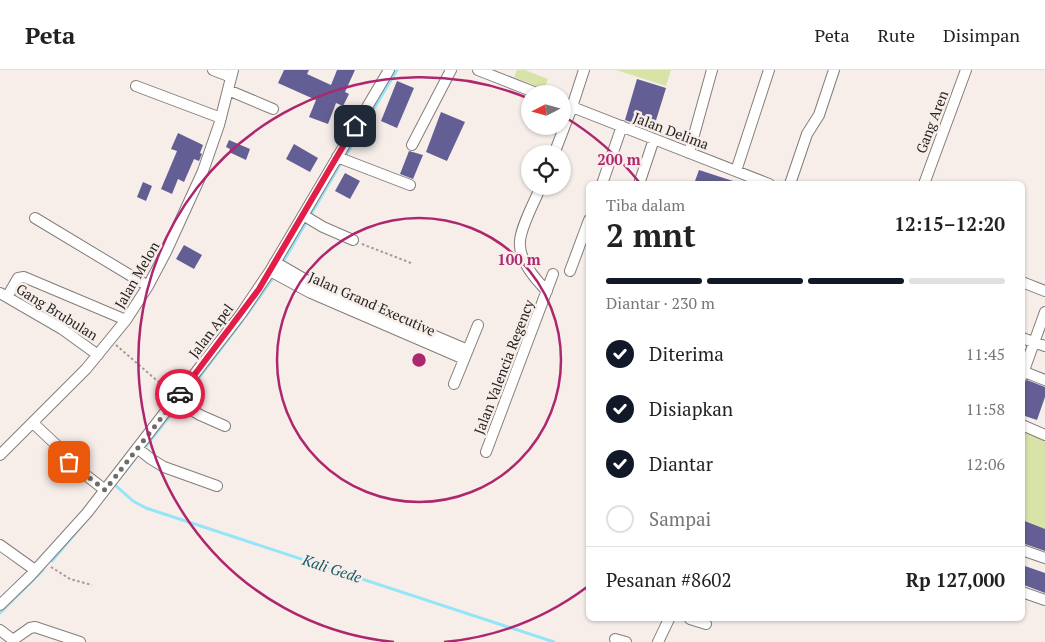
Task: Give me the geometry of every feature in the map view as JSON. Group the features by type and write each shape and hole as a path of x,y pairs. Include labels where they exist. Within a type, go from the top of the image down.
{"street":[{"path":"212,70 232,73"},
{"name":"Jalan Apel","path":"0,606 43,562 105,490 241,314 307,218 337,156 389,70"},
{"path":"412,145 451,70"},
{"path":"478,70 521,87"},
{"path":"571,97 584,70"},
{"path":"690,153 712,70"},
{"path":"736,181 769,70"},
{"path":"791,181 807,134 819,115 834,70"},
{"name":"Gang Aren","path":"925,181 966,70"},
{"name":"Jalan Melon","path":"0,455 76,380 98,355 126,320 148,286 170,244 203,172 221,118 232,73"},
{"path":"136,86 221,118"},
{"path":"228,90 273,109"},
{"name":"Jalan Delima","path":"571,107 761,181"},
{"path":"603,181 622,126"},
{"path":"640,181 654,139"},
{"path":"337,156 410,185"},
{"name":"Jalan Valencia Regency","path":"537,195 522,234 520,245 527,265 547,291"},
{"path":"35,218 148,286"},
{"path":"307,218 353,240"},
{"path":"570,271 586,228"},
{"name":"Jalan Grand Executive","path":"273,267 289,276 311,293 374,315 466,354"},
{"name":"Jalan Valencia Regency","path":"486,452 554,274"},
{"path":"3,295 18,278 24,277 126,320"},
{"path":"1025,283 1045,291"},
{"name":"Gang Brubulan","path":"3,295 62,329 98,355"},
{"path":"1025,367 1045,312"},
{"path":"454,384 478,325"},
{"path":"1025,339 1045,346"},
{"path":"1025,374 1045,380"},
{"path":"175,399 200,415 225,426"},
{"path":"33,423 68,459 105,490"},
{"path":"1025,426 1045,434"},
{"path":"137,448 164,467 217,486"},
{"path":"0,545 35,570"},
{"path":"1025,551 1045,558"},
{"path":"1025,593 1045,600"},
{"path":"658,642 668,621"},
{"path":"696,621 706,624"},
{"path":"0,630 13,640 35,627 80,642"},
{"path":"615,639 626,642"}],"path":[{"path":"353,240 411,263"},
{"path":"111,340 175,399"},
{"path":"43,562 65,577 92,585"}],"green space":[{"path":"517,70 525,70 548,79 546,85 534,85 514,77"},
{"path":"616,70 671,70 666,86"},
{"path":"1025,432 1045,440 1045,537 1025,530"}],"building":[{"path":"284,70 309,70 307,74 331,85 337,70 355,70 345,92 349,94 343,106 336,103 328,124 309,117 316,100 278,83"},
{"path":"637,79 666,88 653,130 625,120"},
{"path":"397,81 414,88 397,128 381,121"},
{"path":"441,112 465,122 447,161 426,152"},
{"path":"178,133 203,145 199,161 194,159 184,182 178,179 172,194 161,189 177,151 171,149"},
{"path":"229,140 250,149 246,160 229,152 230,149 226,147"},
{"path":"294,144 318,158 310,172 286,159"},
{"path":"409,151 423,155 413,179 400,174"},
{"path":"699,170 733,181 695,181"},
{"path":"345,173 360,181 350,199 335,191"},
{"path":"143,182 152,186 146,201 137,197"},
{"path":"184,245 202,255 194,269 176,259"},
{"path":"1027,380 1045,387 1045,397 1037,420 1025,416 1025,381"},
{"path":"1025,521 1045,529 1045,551 1025,544"},
{"path":"1025,566 1045,573 1045,593 1025,585"}],"waterway":[{"path":"346,155 397,70"},
{"path":"283,262 341,163"},
{"path":"246,316 273,278"},
{"path":"182,400 242,321"},
{"path":"145,447 177,407"},
{"path":"119,479 138,455"},
{"name":"Kali Gede","path":"115,485 133,501 146,508 554,642"},
{"path":"52,561 89,517"},
{"path":"0,613 43,570"}],"way so far":[{"path":"69,462 105,490 180,394"}],"route":[{"path":"180,394 259,289 355,126"}]}
